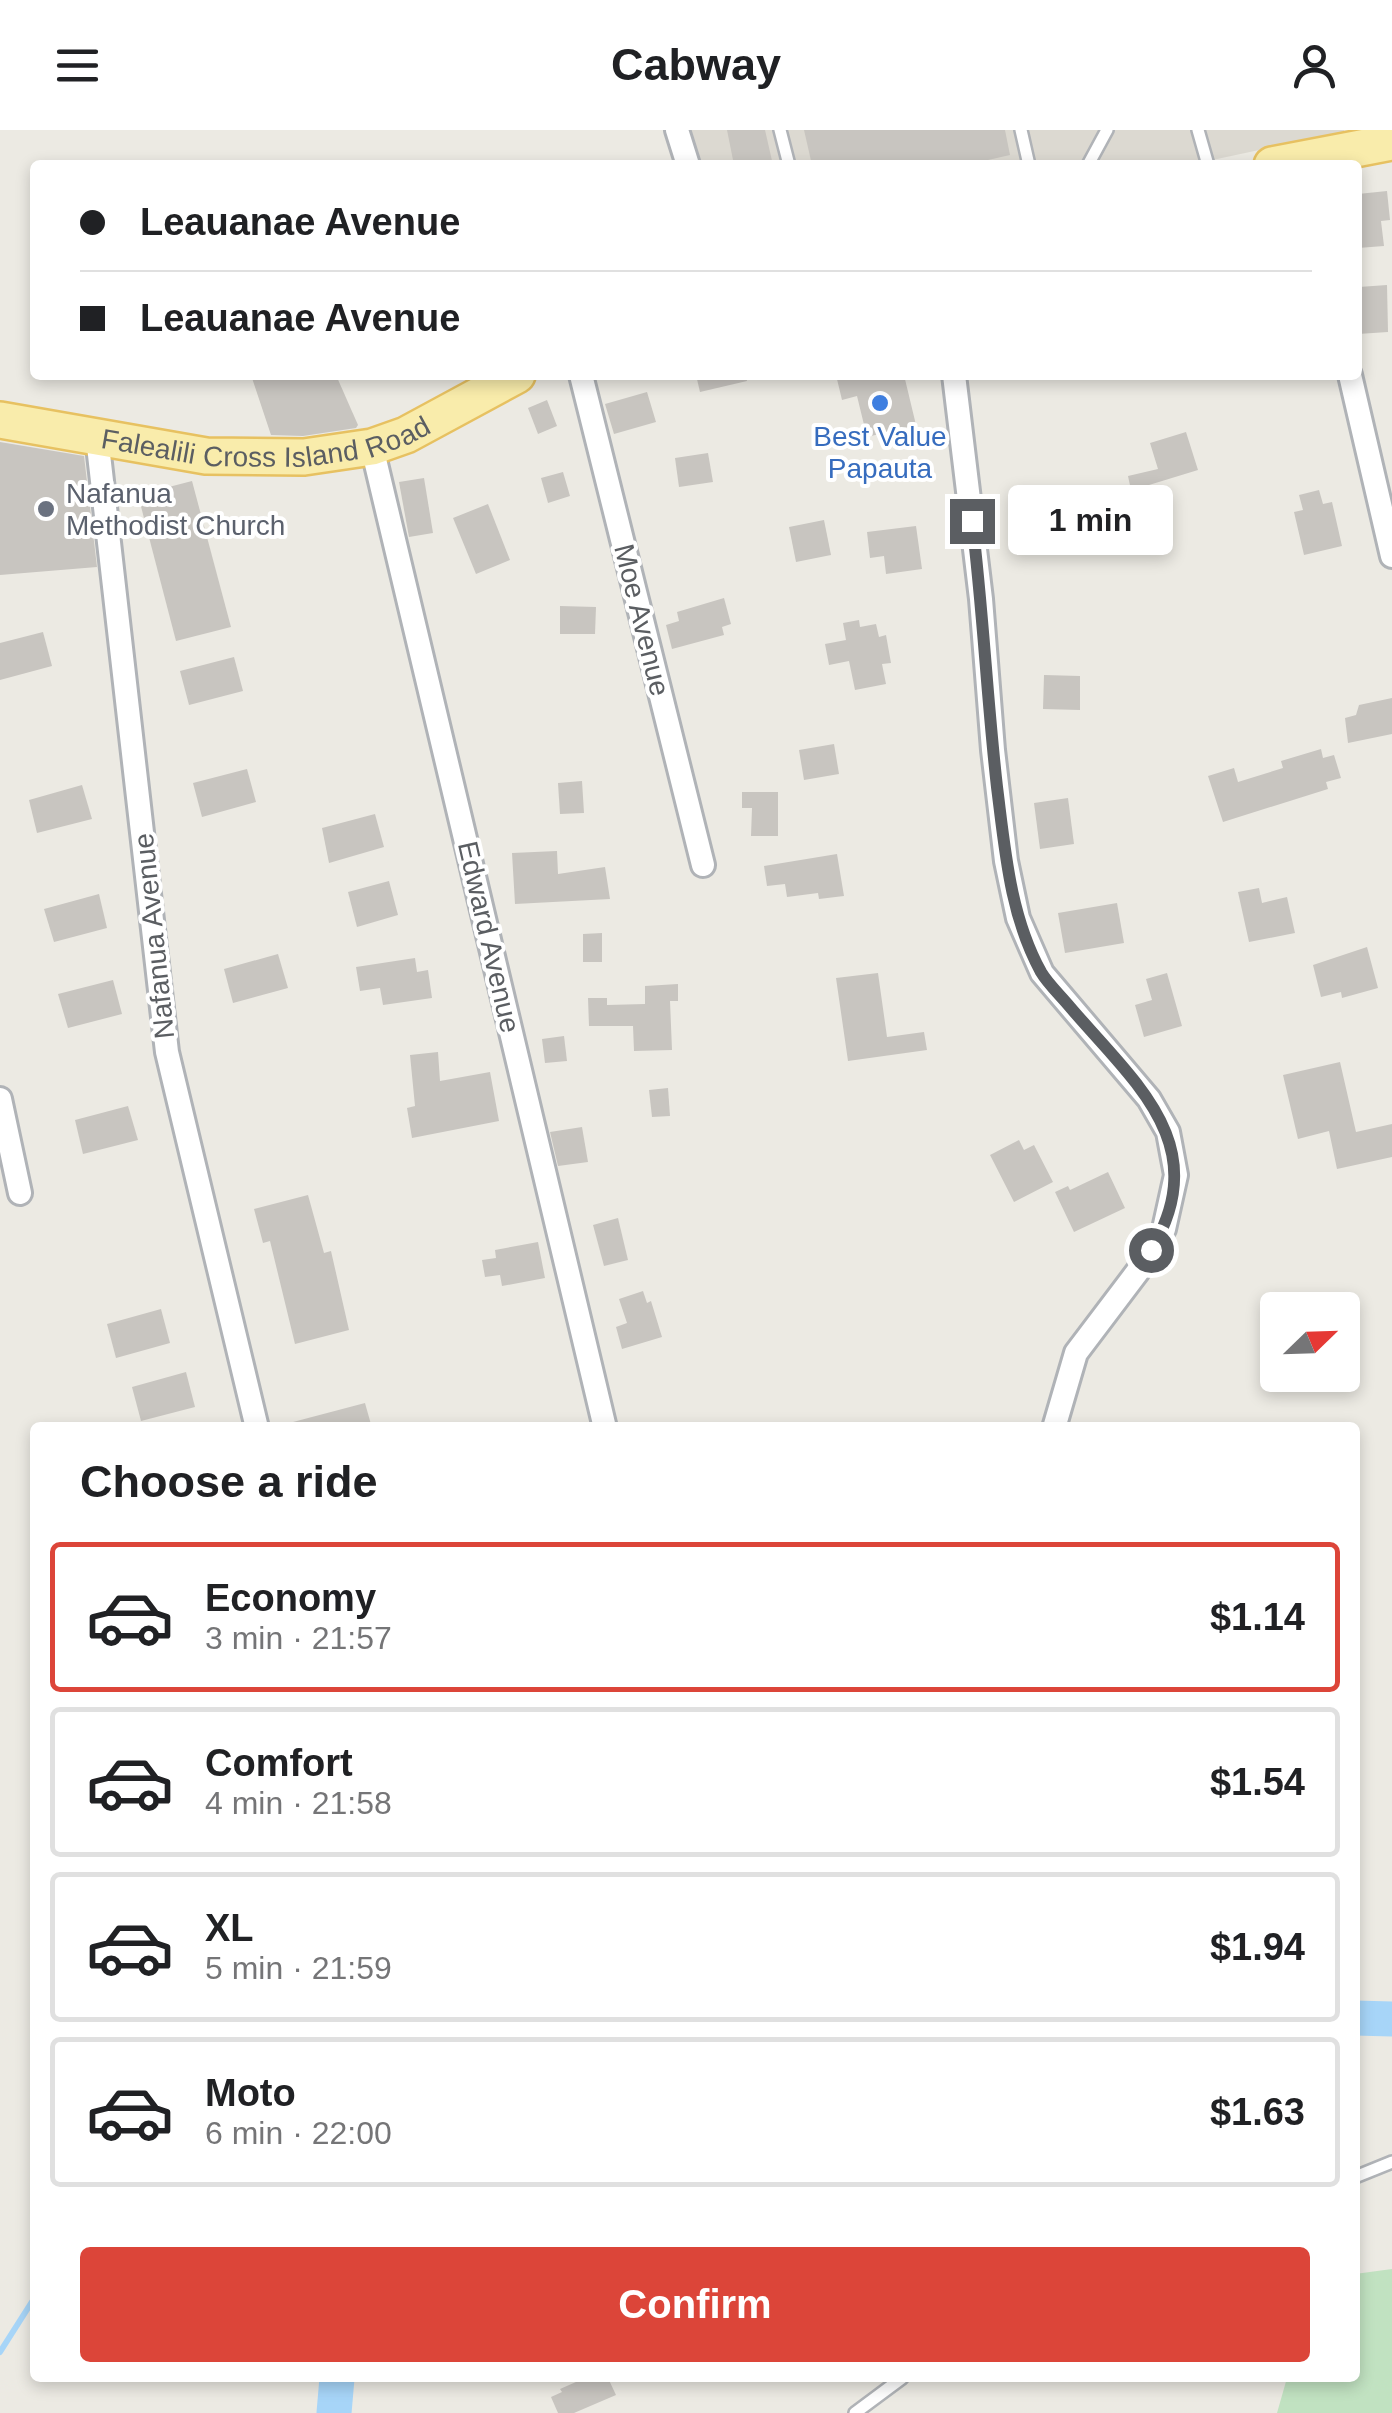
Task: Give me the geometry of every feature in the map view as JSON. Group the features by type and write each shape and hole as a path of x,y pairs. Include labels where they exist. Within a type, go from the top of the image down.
{"main road":[{"path":"1305,160 1392,142"},
{"name":"Falealili Cross Island Road","path":"0,420 206,456 304,456 372,447 406,435 508,380"}],"street":[{"path":"676,130 686,160"},
{"name":"Moe Avenue","path":"581,380 703,866"},
{"path":"955,380 982,599 1002,824 1018,918 1042,973 1149,1099 1168,1132 1176,1175 1164,1229 1138,1271 1076,1353 1056,1422"},
{"path":"1351,380 1392,556"},
{"name":"Nafanua Avenue","path":"97,437 167,1052 256,1422"},
{"name":"Edward Avenue","path":"372,447 604,1422"},
{"path":"0,1099 20,1193"}],"lane":[{"path":"780,130 787,160"},
{"path":"1021,130 1029,160"},
{"path":"1091,160 1107,130"},
{"path":"1198,130 1207,160"},
{"path":"1360,2174 1392,2162"},
{"path":"855,2413 897,2382"}],"shaded area":[{"path":"689,130 1344,130 1212,160 699,160"}],"green space":[{"path":"1392,2269 1392,2413 1277,2413 1286,2382 1360,2382 1360,2273"}],"building":[{"path":"727,130 765,130 772,160 733,160"},
{"path":"804,130 1005,130 1010,155 988,160 811,160"},
{"path":"1387,191 1390,220 1381,221 1384,246 1362,248 1362,194"},
{"path":"1387,285 1388,332 1362,334 1362,287"},
{"path":"253,380 338,380 358,425 303,436 271,435"},
{"path":"697,380 747,380 747,381 700,392"},
{"name":"Best Value Papauta","path":"837,380 905,380 916,425 867,437 857,396 842,400"},
{"path":"647,392 656,422 614,434 605,404"},
{"path":"547,400 557,426 538,434 528,408"},
{"path":"1186,432 1198,470 1149,485 1150,491 1132,495 1128,476 1158,469 1150,443"},
{"name":"Nafanua Methodist Church","path":"0,442 84,456 97,567 0,575"},
{"path":"708,453 713,482 679,487 675,458"},
{"path":"563,472 570,496 548,503 541,478"},
{"path":"424,478 433,533 409,537 399,482"},
{"path":"192,481 231,627 176,641 138,495"},
{"path":"1319,490 1323,504 1332,502 1342,546 1304,555 1294,512 1303,510 1299,495"},
{"path":"488,504 510,560 476,574 453,518"},
{"path":"824,520 831,555 796,562 789,527"},
{"path":"916,526 922,569 886,574 884,556 870,558 867,532"},
{"path":"724,598 731,624 722,627 724,635 672,649 666,625 679,621 677,612"},
{"path":"560,606 596,607 595,634 560,634"},
{"path":"859,620 860,627 876,624 879,637 886,635 891,663 882,664 886,684 855,690 849,661 829,665 825,644 846,640 843,623"},
{"path":"43,632 52,666 0,680 0,643"},
{"path":"234,657 243,691 189,705 180,671"},
{"path":"1044,675 1080,676 1080,710 1043,709"},
{"path":"1392,698 1392,734 1348,743 1345,718 1356,715 1359,705"},
{"path":"834,744 839,774 804,780 799,750"},
{"path":"1321,749 1323,758 1334,755 1341,778 1326,782 1328,789 1223,822 1208,776 1234,768 1238,782 1283,768 1281,761"},
{"path":"247,769 256,802 202,817 193,783"},
{"path":"582,781 584,813 560,814 558,783"},
{"path":"82,785 92,819 37,833 29,800"},
{"path":"742,792 778,792 778,836 751,836 752,808 742,808"},
{"path":"1068,798 1074,844 1040,849 1034,803"},
{"path":"375,814 384,847 329,863 322,828"},
{"path":"557,851 558,874 605,867 610,899 515,904 512,853"},
{"path":"837,854 844,896 819,899 818,893 787,897 785,884 767,886 764,866"},
{"path":"389,881 398,915 357,927 348,892"},
{"path":"1259,888 1262,903 1287,897 1295,933 1249,942 1238,892"},
{"path":"99,894 107,928 54,942 44,909"},
{"path":"1117,903 1124,943 1065,953 1058,913"},
{"path":"602,933 602,962 583,962 583,934"},
{"path":"1367,947 1378,988 1342,998 1341,992 1321,997 1313,965"},
{"path":"278,954 288,988 233,1003 224,969"},
{"path":"415,958 417,972 428,970 432,998 383,1005 380,988 360,991 356,967"},
{"path":"878,973 887,1037 924,1032 927,1050 848,1061 836,978"},
{"path":"1167,973 1182,1026 1144,1037 1135,1005 1152,1000 1146,979"},
{"path":"113,980 122,1014 68,1028 58,994"},
{"path":"678,984 678,1001 670,1001 672,1050 634,1051 633,1026 589,1026 588,998 607,998 607,1005 645,1004 645,986"},
{"path":"564,1036 567,1061 545,1063 542,1039"},
{"path":"438,1052 440,1081 490,1072 499,1121 412,1138 407,1108 415,1106 410,1055"},
{"path":"1340,1062 1356,1132 1392,1124 1392,1157 1337,1169 1329,1131 1298,1139 1283,1075"},
{"path":"668,1088 670,1116 652,1117 649,1090"},
{"path":"128,1106 138,1140 83,1154 75,1120"},
{"path":"582,1127 588,1162 558,1166 550,1132"},
{"path":"1019,1140 1024,1150 1034,1145 1053,1182 1014,1202 990,1155"},
{"path":"1108,1172 1125,1208 1074,1232 1055,1192 1068,1186 1070,1190"},
{"path":"308,1195 324,1253 331,1251 349,1330 295,1344 270,1241 263,1243 254,1209"},
{"path":"618,1218 628,1260 604,1266 593,1225"},
{"path":"538,1242 545,1278 502,1286 500,1275 485,1277 482,1260 496,1258 495,1250"},
{"path":"643,1291 647,1303 651,1301 662,1337 622,1349 616,1327 627,1323 619,1299"},
{"path":"161,1309 170,1343 116,1358 107,1324"},
{"path":"186,1372 195,1407 141,1421 132,1387"},
{"path":"365,1403 370,1422 293,1422"},
{"path":"576,2382 610,2382 616,2395 574,2413 558,2413 551,2397 562,2392 560,2389"}],"waterway":[{"path":"1360,2018 1392,2019"},
{"path":"0,2352 30,2305"},
{"path":"334,2413 337,2382"}],"place":[{"name":"Best Value Papauta","path":"880,403"},
{"name":"Nafanua Methodist Church","path":"46,509"}],"route":[{"path":"972,521 993,750 1006,861 1018,918 1042,973 1134,1080 1168,1132 1176,1175 1164,1229 1151,1250"}]}
